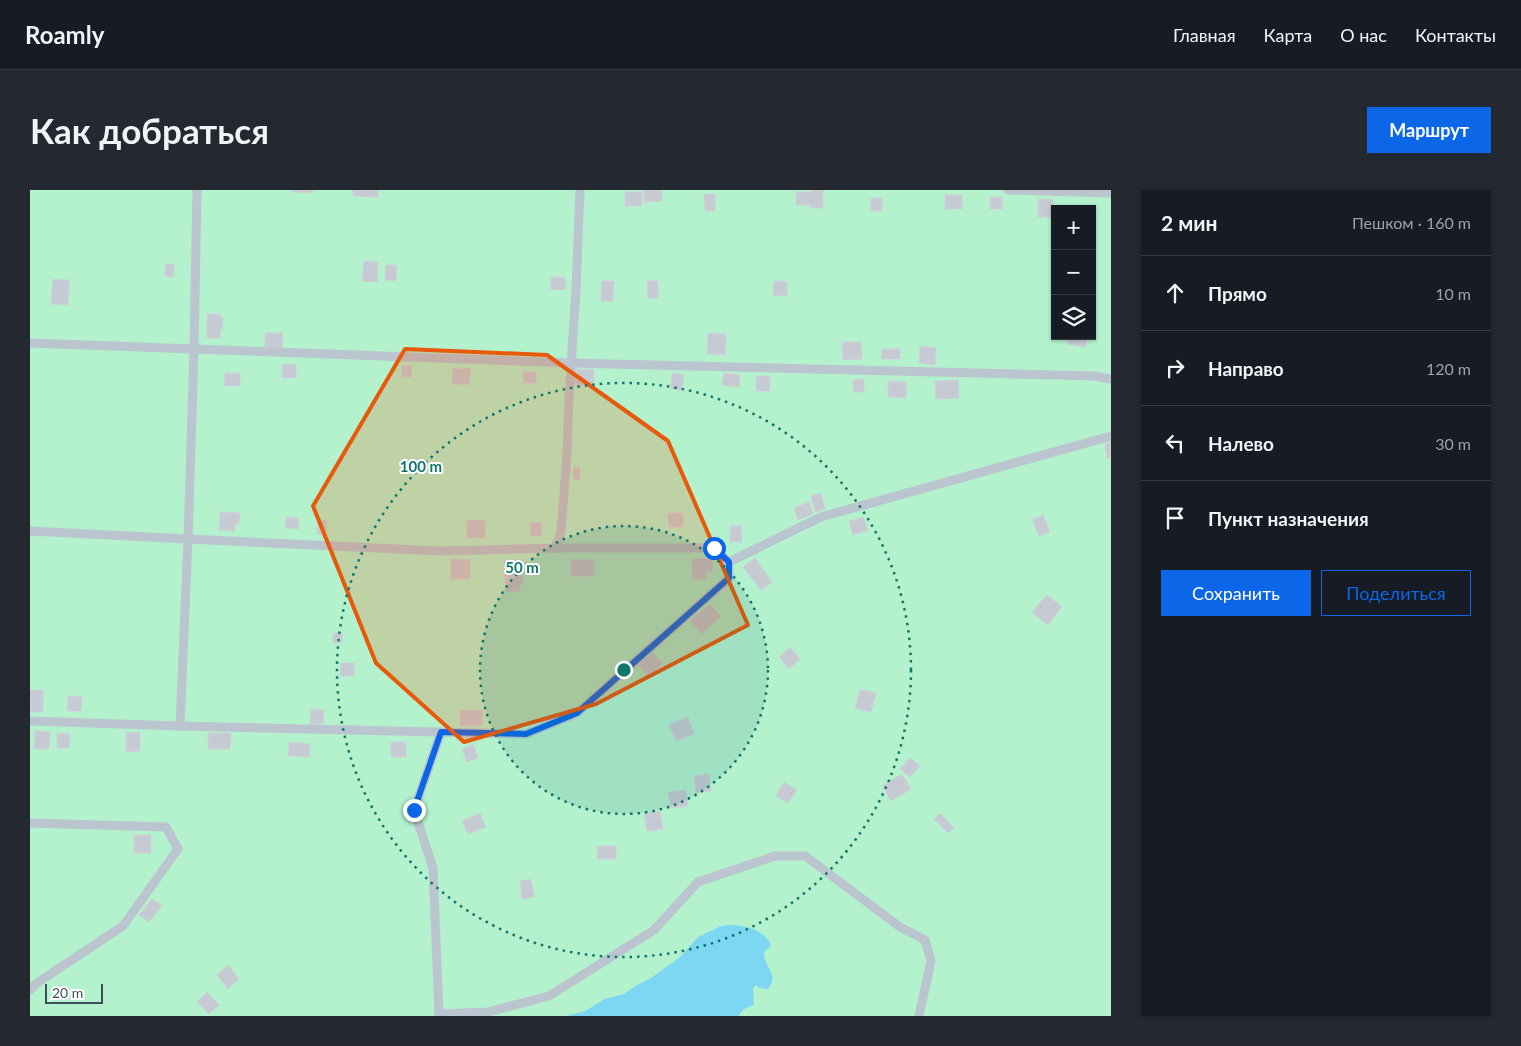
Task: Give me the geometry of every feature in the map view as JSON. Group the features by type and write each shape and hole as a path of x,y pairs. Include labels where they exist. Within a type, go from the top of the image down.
{"lane":[{"path":"180,726 188,539 197,190"},
{"path":"554,548 559,540 561,531 567,454 580,190"},
{"path":"1008,190 1111,194"},
{"path":"30,343 571,363 1094,376 1111,379"},
{"path":"729,562 821,517 1111,436"},
{"path":"30,531 440,550 714,548 729,562 729,578 577,713 526,734 30,721"},
{"path":"441,732 414,810 433,868 439,1014 488,1012 549,996 654,930 698,882 775,856 805,856 900,927 926,940 931,961 919,1016"},
{"path":"30,824 166,827 178,849 123,926 37,983 30,990"}],"highlighted area":[{"path":"405,349 547,355 668,441 748,625 596,704 464,742 376,663 313,506"}],"green space":[{"path":"30,190 1111,190 1111,1016 30,1016"}],"water":[{"path":"729,925 753,929 764,935 771,945 764,953 766,963 772,975 771,984 768,989 755,985 753,989 754,1005 744,1009 738,1016 567,1016 585,1011 605,999 624,994 651,978 680,957 698,937 721,926"}],"building":[{"path":"292,190 313,190 313,193 292,192"},
{"path":"353,190 378,190 378,197 353,196"},
{"path":"644,190 662,190 662,201 644,202"},
{"path":"811,190 823,190 823,208 811,208 811,205 796,205 796,192 811,192"},
{"path":"625,192 642,192 642,206 625,206"},
{"path":"704,194 715,194 715,211 705,211"},
{"path":"945,195 962,195 962,209 945,209"},
{"path":"990,197 1002,197 1002,209 990,209"},
{"path":"871,198 882,198 882,211 871,211"},
{"path":"1038,199 1053,199 1051,217 1038,217"},
{"path":"364,261 378,262 377,282 362,281"},
{"path":"165,264 174,264 173,277 165,276"},
{"path":"386,265 397,265 396,281 385,280"},
{"path":"551,277 565,277 566,289 551,290"},
{"path":"53,279 69,280 68,305 51,304"},
{"path":"602,281 614,281 613,301 601,301"},
{"path":"647,281 658,281 658,298 648,298"},
{"path":"774,281 787,282 787,296 773,295"},
{"path":"207,314 220,314 220,317 223,317 220,338 207,338"},
{"path":"265,333 283,333 282,349 265,349"},
{"path":"708,333 726,334 725,355 707,354"},
{"path":"1068,340 1087,340 1086,347 1067,344"},
{"path":"842,342 861,342 862,359 843,360"},
{"path":"920,346 936,348 935,365 919,363"},
{"path":"882,349 900,349 900,359 881,359"},
{"path":"282,364 296,364 296,378 282,378"},
{"path":"411,365 412,377 402,377 402,366"},
{"path":"453,368 471,369 469,385 452,384"},
{"path":"575,369 594,370 594,386 575,385"},
{"path":"523,372 536,372 536,383 523,383"},
{"path":"225,373 240,373 240,386 224,386"},
{"path":"672,373 684,375 682,390 671,389"},
{"path":"724,373 740,375 739,387 722,385"},
{"path":"756,376 770,376 770,391 756,391"},
{"path":"864,379 864,392 853,392 853,380"},
{"path":"958,380 959,398 936,399 935,381"},
{"path":"888,381 906,382 906,398 888,397"},
{"path":"1111,443 1111,457 1107,458 1105,444"},
{"path":"580,467 580,480 574,480 573,468"},
{"path":"821,493 825,509 815,512 811,496"},
{"path":"809,502 813,514 798,520 794,508"},
{"path":"220,512 240,513 239,524 235,524 235,531 219,530"},
{"path":"668,513 683,513 683,527 669,527"},
{"path":"1043,515 1050,532 1039,536 1032,520"},
{"path":"286,517 299,518 298,529 285,528"},
{"path":"863,517 868,530 853,535 849,521"},
{"path":"318,520 327,521 326,535 317,534"},
{"path":"467,520 485,520 485,538 467,538"},
{"path":"541,522 542,536 531,536 530,523"},
{"path":"741,525 742,542 730,542 730,526"},
{"path":"712,558 713,571 706,572 707,579 693,580 692,559"},
{"path":"755,558 772,582 761,590 743,567"},
{"path":"451,559 470,559 470,579 451,579"},
{"path":"504,560 522,560 523,584 520,585 520,591 506,592"},
{"path":"571,560 594,560 594,576 571,576"},
{"path":"1046,595 1062,606 1048,625 1032,613"},
{"path":"710,604 721,616 702,634 690,621"},
{"path":"333,633 342,633 342,643 333,643"},
{"path":"790,647 800,659 789,669 779,657"},
{"path":"652,652 663,664 649,677 638,665"},
{"path":"341,663 354,663 354,676 340,676"},
{"path":"860,689 876,693 871,712 855,708"},
{"path":"30,690 43,690 43,712 31,712"},
{"path":"68,696 82,697 81,711 67,711"},
{"path":"311,709 324,710 323,724 310,724"},
{"path":"460,710 483,710 482,726 460,726"},
{"path":"688,717 694,734 676,741 669,725"},
{"path":"35,731 50,732 49,749 34,749"},
{"path":"140,732 140,751 126,752 126,733"},
{"path":"57,733 70,734 69,748 57,748"},
{"path":"208,733 231,733 230,749 208,749"},
{"path":"289,742 310,744 309,757 288,756"},
{"path":"391,742 406,742 406,757 391,757"},
{"path":"473,744 478,758 467,762 462,749"},
{"path":"910,758 920,766 910,777 900,769"},
{"path":"709,774 711,791 696,793 694,776"},
{"path":"902,774 911,789 891,801 882,786"},
{"path":"784,782 797,790 788,803 776,796"},
{"path":"686,790 688,806 671,808 668,792"},
{"path":"660,811 663,829 647,831 644,814"},
{"path":"480,813 486,827 468,834 462,821"},
{"path":"940,813 954,828 948,833 934,819"},
{"path":"134,835 151,835 151,853 134,853"},
{"path":"597,846 616,846 616,859 597,859"},
{"path":"531,879 534,897 522,899 520,881"},
{"path":"152,899 162,906 149,922 139,915"},
{"path":"228,965 239,979 228,989 217,975"},
{"path":"207,992 219,1005 209,1014 197,1002"}],"route":[{"path":"414,810 441,732 526,734 577,713 729,578 729,562 714,548"}]}
